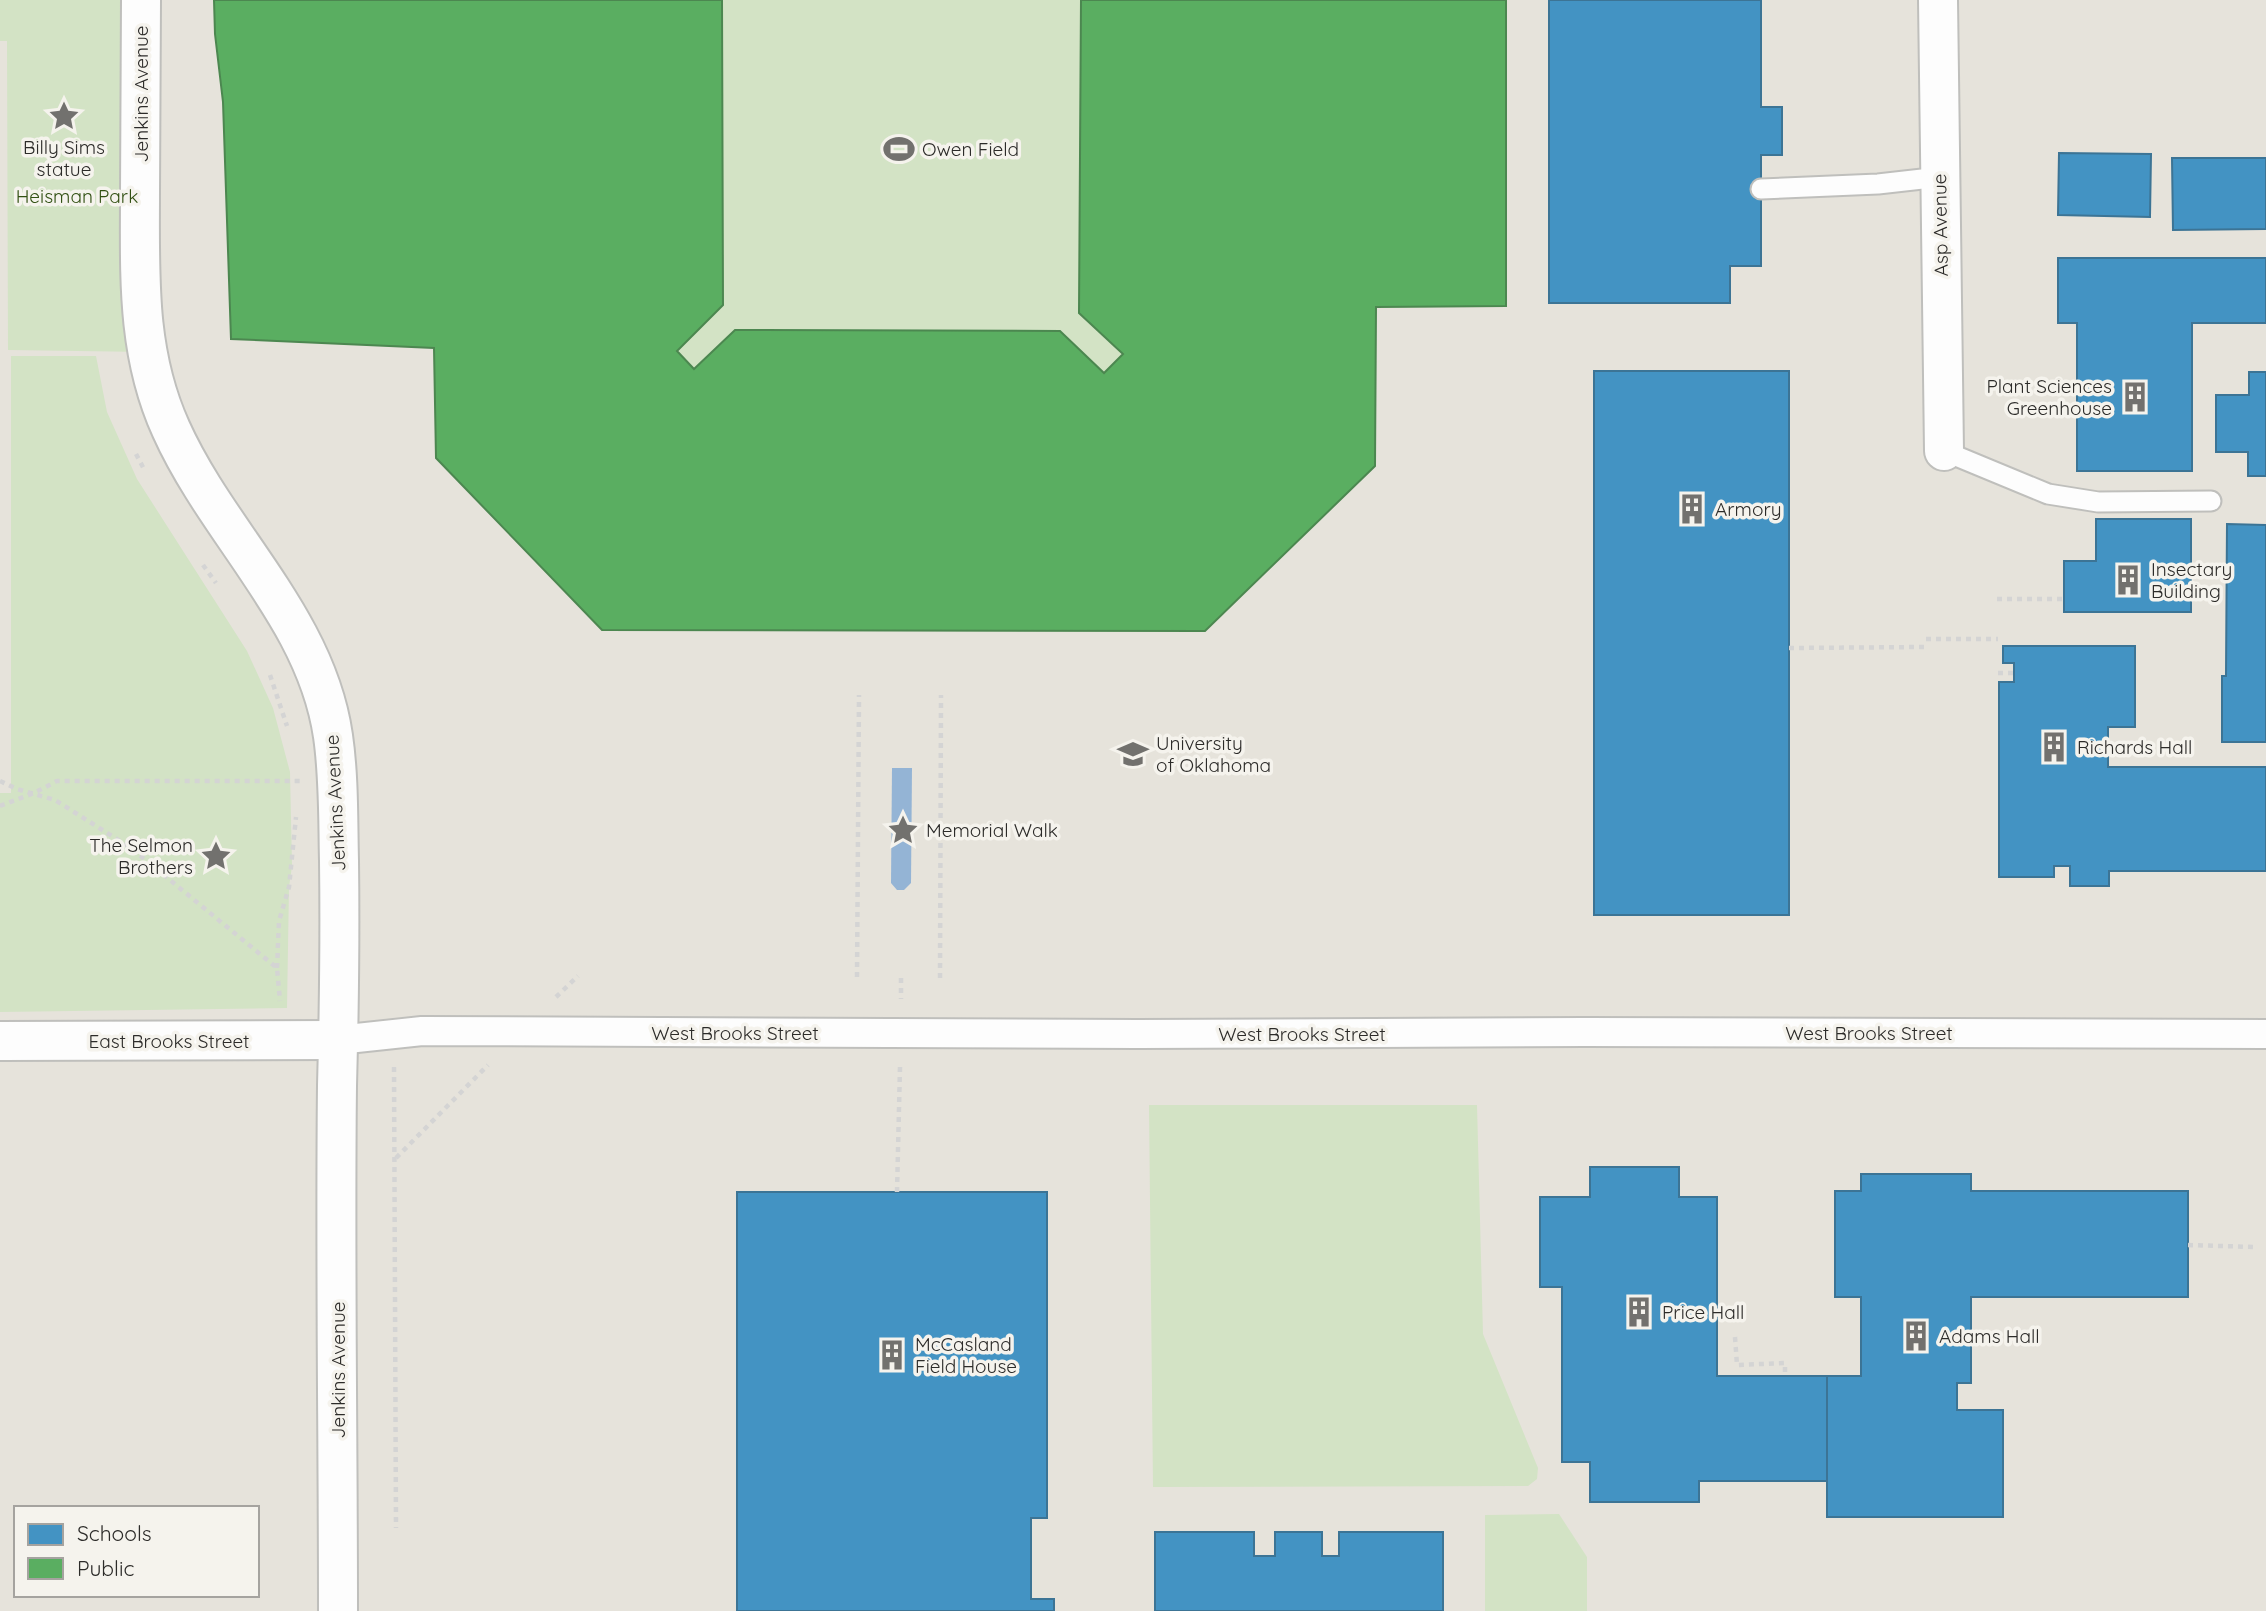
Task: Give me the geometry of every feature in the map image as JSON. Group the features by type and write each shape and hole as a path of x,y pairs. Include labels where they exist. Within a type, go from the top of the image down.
{"street":[{"name":"Jenkins Avenue","path":"141,0 139,281 144,334 152,375 170,428 197,477 274,595 308,653 325,701 333,736 317,781 340,957 338,1611"},
{"name":"Asp Avenue","path":"1938,0 1944,451"},
{"name":"West Brooks Street","path":"338,1040 422,1031 901,1034 2266,1034"},
{"name":"East Brooks Street","path":"0,1041 338,1040"}],"lane":[{"path":"1760,189 1878,184 1940,177"},
{"path":"1944,451 2048,494 2098,502 2211,501"}],"path":[{"path":"135,452 147,474"},
{"path":"199,557 220,590"},
{"path":"1997,599 2064,599"},
{"path":"1926,639 1998,639"},
{"path":"1789,648 1926,647"},
{"path":"267,667 289,732"},
{"path":"1998,673 2014,673"},
{"path":"858,977 859,695"},
{"path":"940,978 942,695"},
{"path":"297,769 317,781"},
{"path":"0,781 55,800 131,848 278,968"},
{"path":"0,806 57,781 317,781"},
{"path":"299,791 317,781"},
{"path":"280,1040 279,921 289,887 292,839 297,813"},
{"path":"897,1192 901,978"},
{"path":"394,1034 396,1528"},
{"path":"2188,1245 2254,1247"},
{"path":"1735,1337 1737,1365 1785,1363 1785,1376"}],"shaded area":[{"name":"University of Oklahoma","path":"0,0 2266,0 2266,1611 0,1611"}],"green space":[{"name":"Heisman Park","path":"0,0 144,0 147,352 8,350 7,41 0,41"},
{"path":"214,0 1506,0 1506,306 1376,308 1375,466 1205,631 602,630 436,458 434,348 231,339 223,102"},
{"path":"11,356 96,356 107,412 137,479 247,651 273,708 290,772 292,866 289,887 287,1008 0,1012 0,793 11,793"},
{"path":"1149,1105 1477,1105 1483,1334 1538,1468 1537,1479 1528,1486 1153,1487"},
{"path":"1559,1514 1587,1557 1587,1611 1485,1611 1485,1515"}],"water":[{"path":"892,768 912,768 911,883 904,890 897,890 891,883"}],"building: Schools":[{"path":"1549,0 1761,0 1761,107 1782,107 1782,155 1761,155 1761,266 1730,266 1730,303 1549,303"},
{"path":"2059,153 2151,154 2150,217 2058,215"},
{"path":"2172,158 2266,158 2266,229 2173,230"},
{"name":"Plant Sciences Greenhouse","path":"2058,258 2266,258 2266,323 2192,323 2192,471 2077,471 2077,323 2058,323"},
{"name":"Armory","path":"1594,371 1789,371 1789,915 1594,915"},
{"path":"2249,372 2266,372 2266,476 2248,476 2248,452 2216,452 2216,395 2249,395"},
{"name":"Insectary Building","path":"2096,519 2191,519 2191,612 2064,612 2064,561 2096,561"},
{"path":"2227,524 2266,525 2266,742 2222,742 2222,676 2226,676"},
{"name":"Richards Hall","path":"2003,646 2135,646 2135,727 2108,727 2108,767 2266,767 2266,871 2109,871 2109,886 2070,886 2070,866 2054,866 2054,877 1999,877 1999,682 2014,682 2014,663 2003,663"},
{"name":"Price Hall","path":"1590,1167 1679,1167 1679,1197 1717,1197 1717,1376 1827,1376 1827,1481 1699,1481 1699,1502 1590,1502 1590,1462 1562,1462 1562,1287 1540,1287 1540,1197 1590,1197"},
{"name":"Adams Hall","path":"1861,1174 1971,1174 1971,1191 2188,1191 2188,1297 1971,1297 1971,1383 1957,1383 1957,1410 2003,1410 2003,1517 1827,1517 1827,1376 1861,1376 1861,1297 1835,1297 1835,1191 1861,1191"},
{"name":"McCasland Field House","path":"737,1192 1047,1192 1047,1518 1031,1518 1031,1599 1054,1599 1054,1611 737,1611"},
{"path":"1155,1532 1254,1532 1254,1556 1275,1556 1275,1532 1322,1532 1322,1556 1339,1556 1339,1532 1443,1532 1443,1611 1155,1611"}],"building: Public":[{"path":"214,0 722,0 723,305 677,351 694,369 735,330 1060,331 1104,373 1123,354 1079,313 1081,0 1506,0 1506,306 1376,307 1375,466 1205,631 602,630 436,458 434,348 231,339 223,102"}],"place":[{"name":"Billy Sims statue","path":"64,116"},
{"name":"Owen Field","path":"899,149"},
{"name":"Plant Sciences Greenhouse","path":"2135,397"},
{"name":"Armory","path":"1692,509"},
{"name":"Insectary Building","path":"2128,580"},
{"name":"Richards Hall","path":"2054,747"},
{"name":"University of Oklahoma","path":"1133,754"},
{"name":"Memorial Walk","path":"903,830"},
{"name":"The Selmon Brothers","path":"216,856"},
{"name":"Price Hall","path":"1639,1312"},
{"name":"Adams Hall","path":"1916,1336"},
{"name":"McCasland Field House","path":"892,1355"}]}
